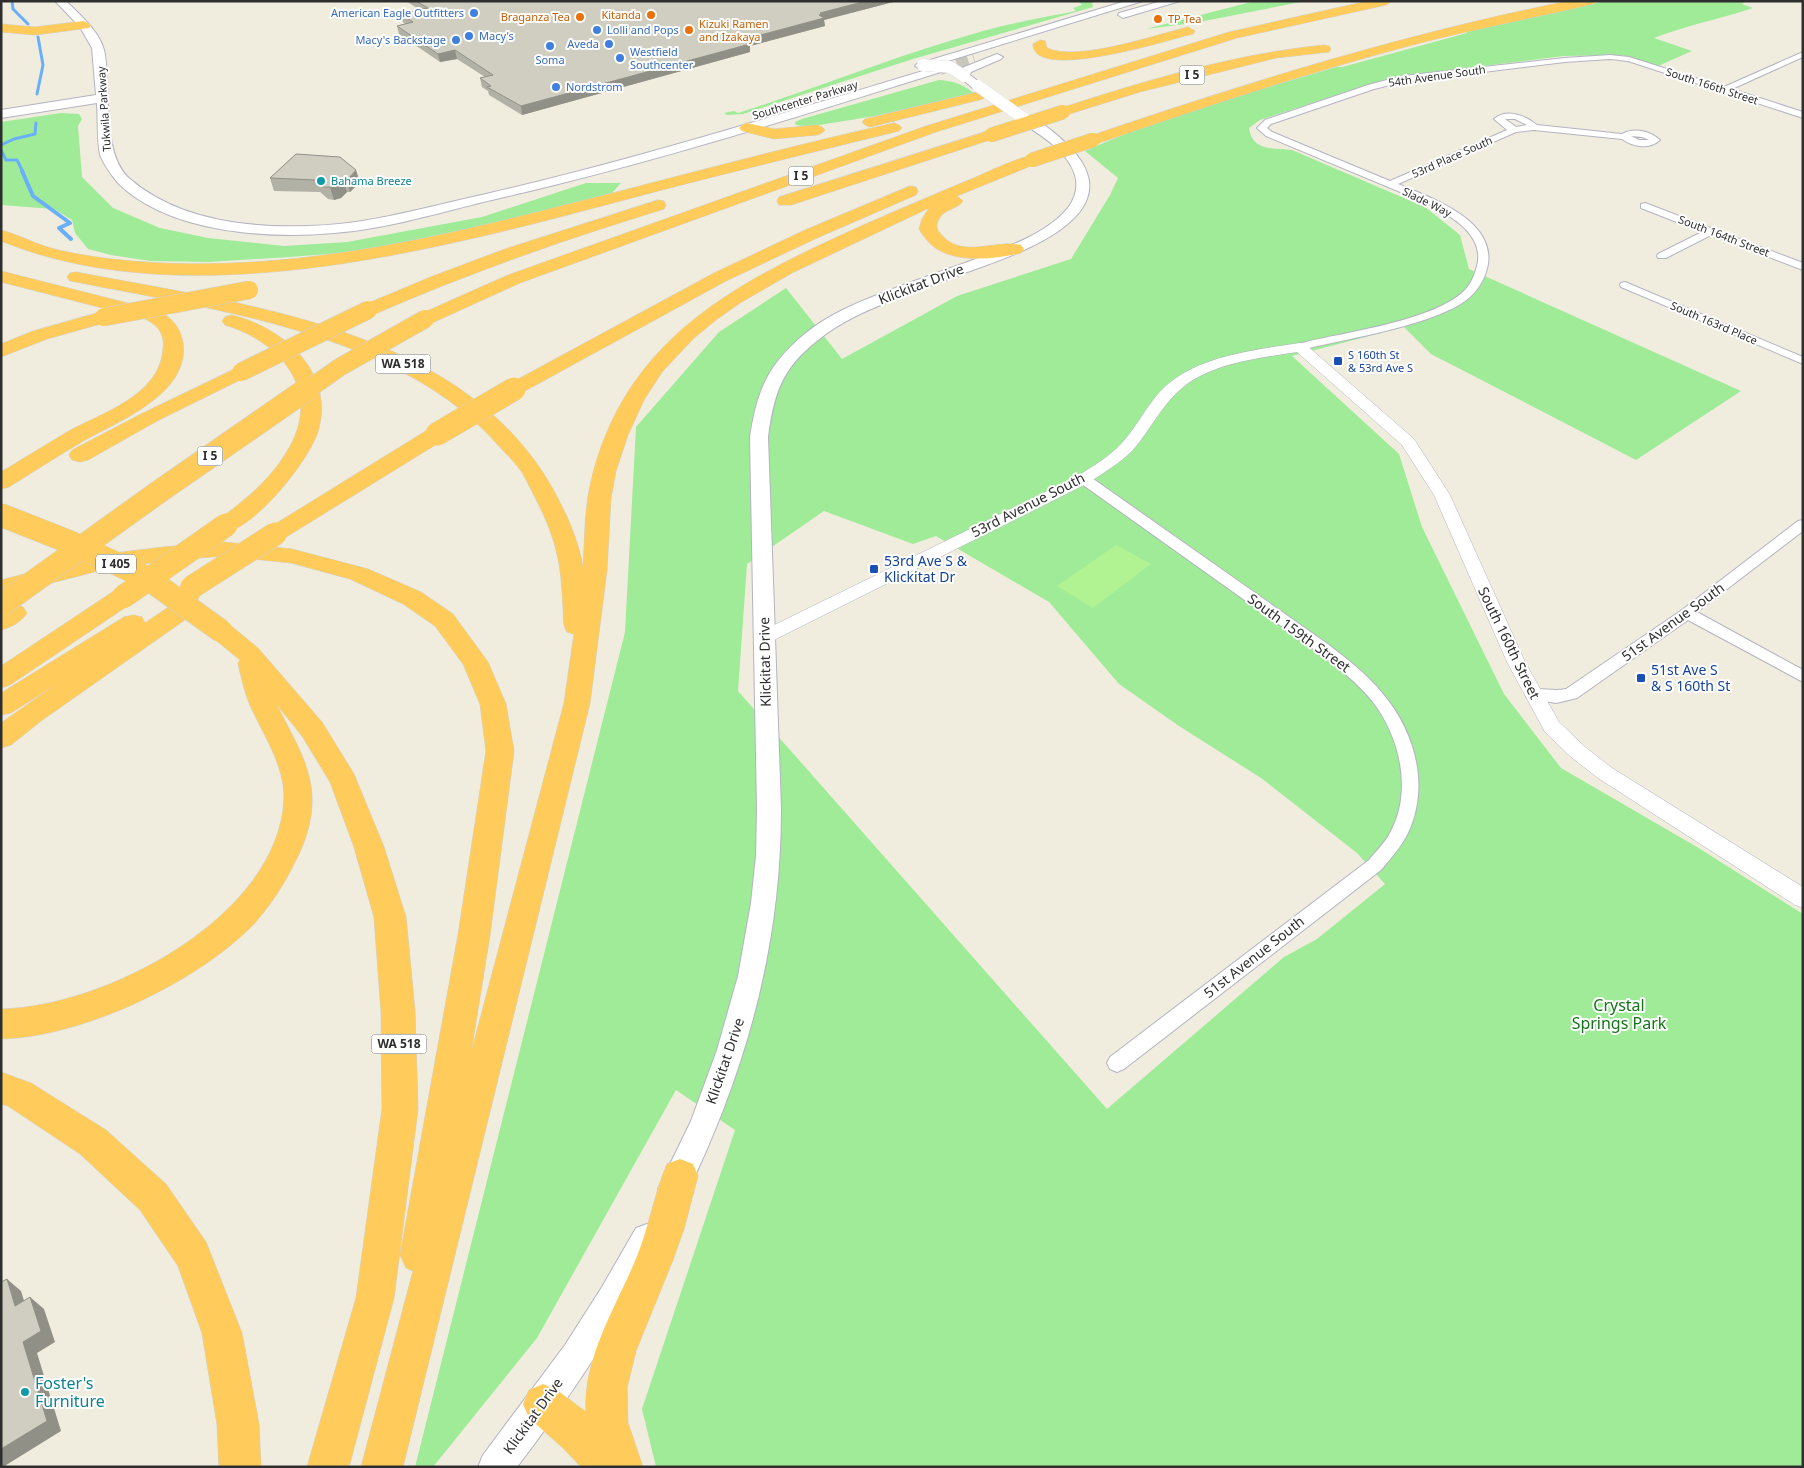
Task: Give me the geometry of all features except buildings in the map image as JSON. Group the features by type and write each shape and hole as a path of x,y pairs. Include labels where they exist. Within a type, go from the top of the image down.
{"highway":[{"path":"1224,24 1342,1"},
{"name":"I 5","path":"694,194 939,118 1234,35 1386,1"},
{"path":"1442,20 1532,1"},
{"path":"988,159 1030,154 1093,140 1193,106 1349,58 1474,25 1588,1"},
{"path":"1066,70 1242,20"},
{"path":"1,28 35,31 84,25"},
{"path":"1041,44 1040,50 1045,54 1073,58 1206,27"},
{"name":"I 5","path":"767,207 1135,89 1266,56 1328,48 1178,93"},
{"name":"I 5","path":"4,607 421,327 514,279 931,129 1182,50"},
{"path":"747,128 765,133 781,134 817,130 910,113 1001,89"},
{"path":"786,118 780,122 780,127 791,130 817,130"},
{"path":"1,235 38,250 76,259 120,266 205,271 298,265 349,258 435,241 610,199 742,164 939,118"},
{"path":"954,272 956,267 955,258 938,242 928,229 928,223 935,212 1070,129"},
{"path":"577,703 590,616 601,488 613,447 636,395 665,356 692,329 733,300 779,272 1030,154"},
{"path":"1,351 40,335 104,317 434,251 742,164"},
{"path":"1,706 162,614 180,611 192,587 275,534 516,388 720,277 811,234 928,183"},
{"path":"1,503 142,421 368,310 424,285 487,262 675,199"},
{"name":"I 5","path":"421,327 544,279 730,219"},
{"path":"938,242 950,248 967,252 1015,249"},
{"path":"1,252 129,295 241,323 272,339 290,354 308,379 312,392 310,420 306,439 283,476 264,496 123,597 1,679"},
{"name":"WA 518","path":"68,275 232,308 308,326 404,364 444,388 488,419 531,469 552,508 569,553 576,609 577,703 383,1462"},
{"path":"1,276 152,315 164,322 169,331 174,350 172,362 156,387 122,410 1,482"},
{"path":"1,503 72,543"},
{"name":"I 405","path":"1,515 72,543 147,578 221,631 249,654"},
{"path":"4,607 98,563 163,554 224,549 292,556 359,574 412,598 444,620 475,662 493,704 500,751 474,935 383,1462"},
{"path":"1,738 162,614"},
{"path":"1,1024 75,1012 115,998 160,976 199,952 239,918 268,884 288,850 295,823 298,798 295,777 256,688 249,654"},
{"name":"WA 518","path":"249,654 312,729 344,781 369,847 390,918 398,1011 400,1109 375,1298 328,1467"},
{"path":"1,1088 19,1094 93,1142 153,1197 193,1256 222,1333 238,1424 240,1467"},
{"path":"622,1467 612,1442 606,1410 608,1380 613,1358 655,1258 680,1176"},
{"path":"543,1404 573,1428 602,1457 608,1467"}],"main road":[{"name":"Tukwila Parkway","path":"60,1 84,25 98,48 105,143 111,166 135,191 152,202 202,220 277,230"},
{"path":"1104,1 1125,9"},
{"path":"974,58 1125,9 1175,1"},
{"name":"Southcenter Parkway","path":"482,198 522,184 923,65 974,54 1125,9"},
{"path":"970,81 970,67 1006,54"},
{"path":"959,58 960,68 970,81"},
{"name":"Klickitat Drive","path":"495,1467 543,1404 584,1344 633,1266 680,1176 721,1079 738,1027 758,945 764,904 769,817 759,422 762,406 771,382 794,352 830,324 858,308 1015,249 1039,238 1061,223 1076,207 1082,191 1082,180 1075,161 1046,134 950,67 923,65"},
{"name":"Southcenter Parkway","path":"277,230 333,230 380,224 482,198 533,189 786,118 940,69"},
{"path":"786,118 818,112 937,78 970,81"},
{"path":"1,114 103,98"},
{"path":"39,109 84,109 104,118"}],"street":[{"path":"1724,90 1803,54"},
{"name":"South 166th Street","path":"1621,58 1803,116"},
{"name":"54th Avenue South","path":"1262,128 1268,122 1371,87 1402,79 1565,60 1621,58"},
{"name":"53rd Place South","path":"1514,130 1498,119 1516,116 1524,119 1534,127"},
{"name":"53rd Place South","path":"1390,184 1514,130 1534,127 1626,136"},
{"name":"Slade Way","path":"1262,128 1269,134 1433,202 1462,220 1482,245 1484,255 1480,274 1466,295 1449,306 1410,320 1300,347"},
{"name":"South 164th Street","path":"1646,206 1803,267"},
{"path":"1662,256 1712,231"},
{"name":"South 163rd Place","path":"1626,285 1803,361"},
{"name":"53rd Avenue South","path":"765,637 1084,479 1125,448 1169,393 1192,375 1244,358 1300,347"},
{"name":"South 160th Street","path":"1300,347 1408,442 1442,496 1516,662 1552,727 1586,760 1803,899"},
{"name":"South 159th Street","path":"1084,479 1324,649 1353,672 1378,698 1393,720 1405,749 1410,774 1410,795 1406,814 1400,831 1389,848"},
{"name":"51st Avenue South","path":"1533,694 1556,697 1571,694 1687,613 1803,524"},
{"path":"1687,613 1803,677"},
{"name":"51st Avenue South","path":"1117,1063 1375,865 1389,848"}],"green space":[{"path":"1078,1 1092,2 1093,7 913,59 743,114 727,115 724,113 734,111 738,113 921,50 983,31 1076,11 1073,8 1082,5"},
{"path":"1255,1 1306,1 1194,23 1146,29"},
{"name":"Crystal Springs Park","path":"1605,1 1746,1 1742,4 1753,8 1654,38 1692,51 1658,66 1622,55 1564,56 1392,77 1260,120 1249,128 1254,141 1259,145 1292,150 1425,207 1460,235 1469,269 1741,391 1636,460 1431,354 1404,327 1292,356 1399,454 1422,527 1504,694 1561,768 1697,847 1803,914 1803,1467 656,1467 642,1409 735,1130 676,1090 537,1338 433,1467 415,1467 625,632 636,427 719,332 786,288 842,359 957,296 1071,259 1110,195 1118,178 1085,151 1177,115 1336,67 1342,67 1467,33 1467,31","holes":["824,511 913,544 936,536 1049,602 1119,684 1179,726 1261,778 1357,853 1385,884 1317,939 1284,957 1107,1109 738,691 747,564"]},
{"path":"939,80 958,84 974,93 923,106 822,125 801,126 796,125 795,122 802,119"},
{"path":"61,113 79,114 82,119 78,126 82,177 113,208 160,228 208,238 284,246 347,242 482,217 586,183 621,183 612,193 461,233 366,251 208,262 150,261 111,255 88,249 75,233 72,220 54,209 1,205 1,122"},
{"path":"1116,545 1151,564 1093,608 1057,586"}],"waterway":[{"path":"12,1 13,9 28,24"},
{"path":"37,94 43,65 38,37"},
{"path":"1,145 14,139 35,134 36,123"},
{"path":"1,150 6,160 17,160 23,172"},
{"path":"22,171 33,196 70,223 59,228 71,239"}],"tunnel":[{"path":"940,69 974,58"}],"place":[{"name":"American Eagle Outfitters","path":"474,13"},
{"name":"Kitanda","path":"651,15"},
{"name":"Braganza Tea","path":"580,17"},
{"name":"TP Tea","path":"1158,19"},
{"name":"Lolli and Pops","path":"597,30"},
{"name":"Kizuki Ramen and Izakaya","path":"689,30"},
{"name":"Macy's","path":"469,36"},
{"name":"Macy's Backstage","path":"456,40"},
{"name":"Aveda","path":"609,44"},
{"name":"Soma","path":"550,46"},
{"name":"Westfield Southcenter","path":"620,58"},
{"name":"Nordstrom","path":"556,87"},
{"name":"Bahama Breeze","path":"321,181"},
{"name":"S 160th St & 53rd Ave S","path":"1338,361"},
{"name":"53rd Ave S & Klickitat Dr","path":"874,569"},
{"name":"51st Ave S & S 160th St","path":"1641,678"},
{"name":"Foster's Furniture","path":"25,1392"}]}
